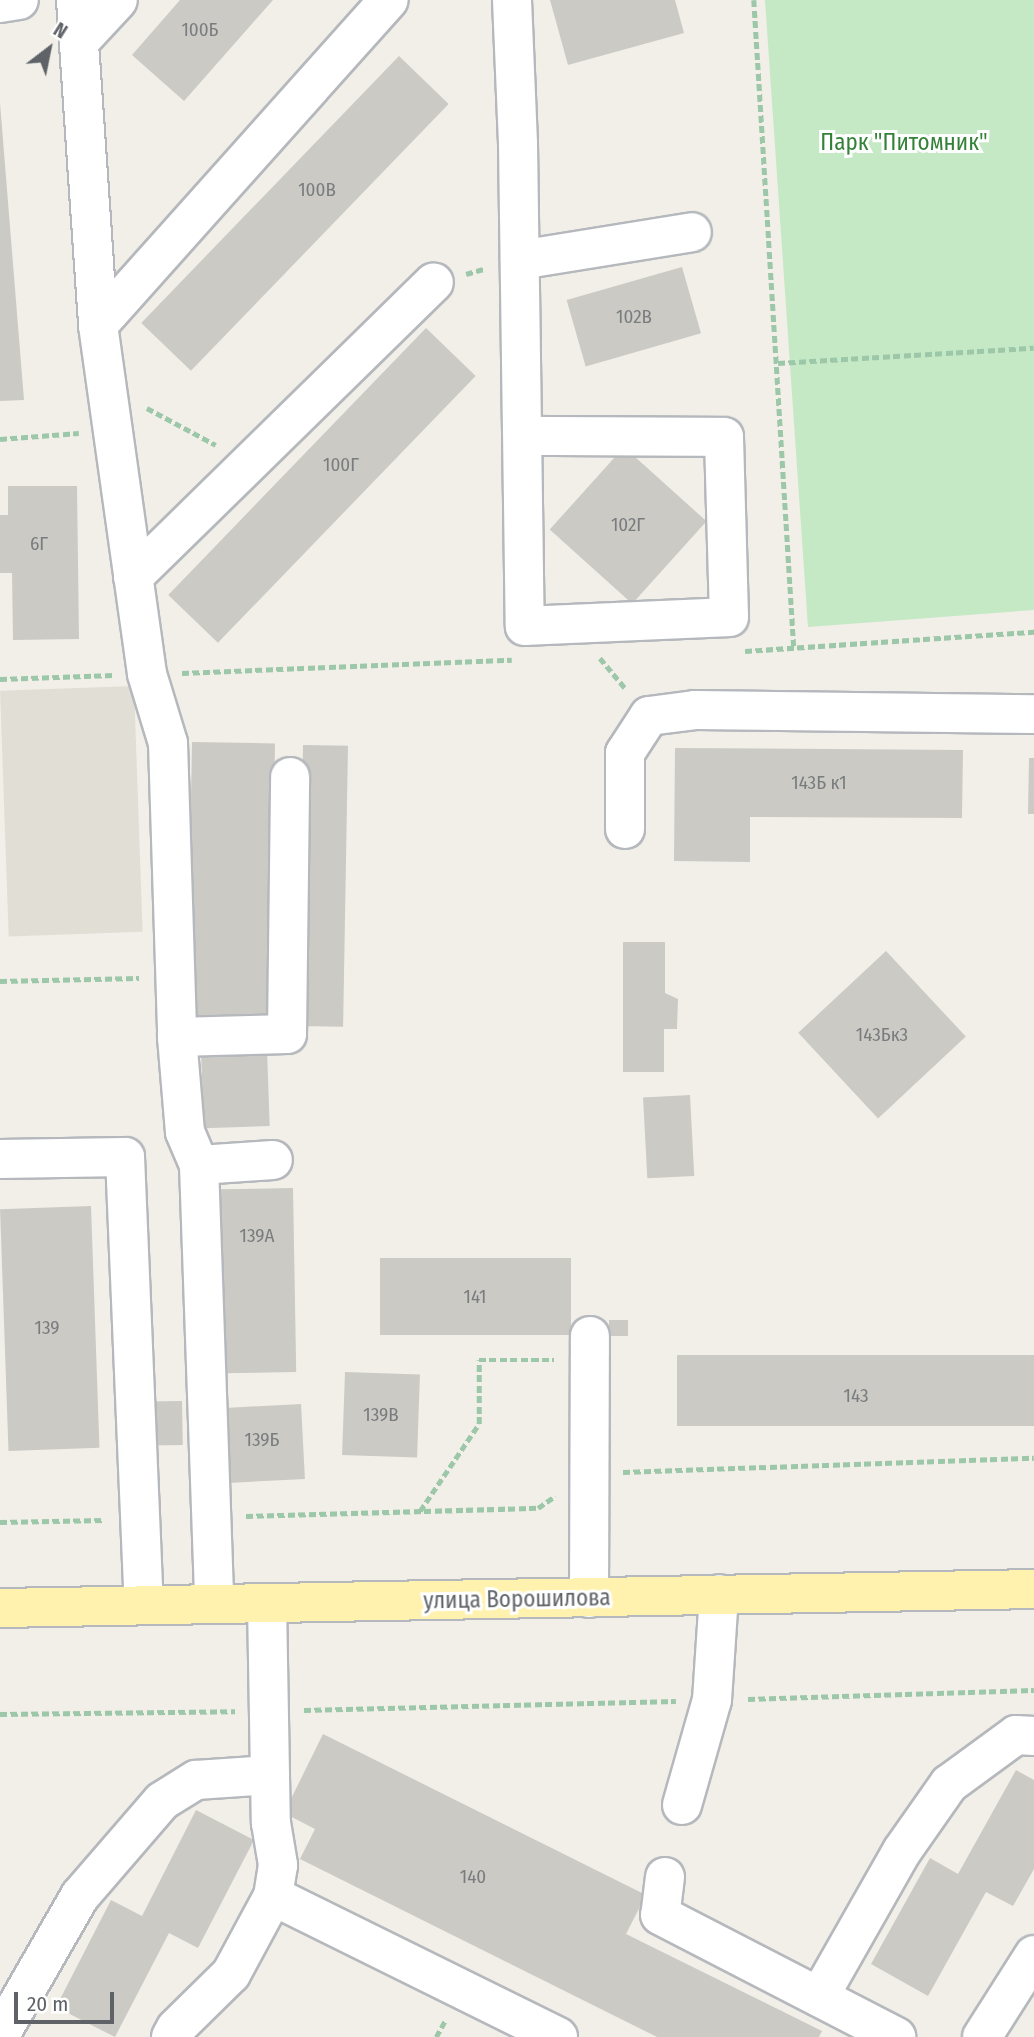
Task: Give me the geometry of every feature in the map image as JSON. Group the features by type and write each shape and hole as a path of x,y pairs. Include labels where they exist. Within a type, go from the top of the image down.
{"main road":[{"name":"улица Ворошилова","path":"0,1608 1034,1589"}],"street":[{"path":"0,3 19,0"},
{"path":"76,0 98,325 147,674 168,743 177,1037 185,1132 199,1166 214,1604"},
{"path":"79,42 118,0"},
{"path":"98,325 389,0"},
{"path":"512,0 524,436 525,626 729,617 724,437 524,436"},
{"path":"520,260 692,232"},
{"path":"133,577 435,282"},
{"path":"625,829 625,753 649,716 695,710 1034,714"},
{"path":"177,1037 287,1034 290,777"},
{"path":"0,1159 125,1157 144,1605"},
{"path":"199,1166 273,1160"},
{"path":"589,1598 590,1348"},
{"path":"681,1805 712,1700 719,1594"},
{"path":"171,2037 176,2028 231,1974 273,1896 278,1865 271,1823 267,1603"},
{"path":"819,1997 902,1851 950,1784 1016,1735 1034,1736"},
{"path":"0,2035 80,1896 162,1801 196,1780 270,1775"},
{"path":"665,1877 660,1915 896,2037"},
{"path":"273,1896 558,2037"},
{"path":"982,2037 1034,1955"}],"path":[{"path":"754,0 794,649"},
{"path":"435,282 520,260"},
{"path":"778,363 1034,348"},
{"path":"106,386 250,463"},
{"path":"0,439 113,431"},
{"path":"738,651 1034,632"},
{"path":"599,657 613,656"},
{"path":"0,679 517,660"},
{"path":"0,981 175,978"},
{"path":"420,1511 479,1424 479,1360 590,1348"},
{"path":"212,1517 538,1508 589,1473 1034,1458"},
{"path":"0,1522 140,1519"},
{"path":"0,1714 712,1700 1034,1690"}],"shaded area":[{"path":"134,686 143,932 9,937 0,691"}],"green space":[{"name":"Парк \"Питомник\"","path":"765,0 1034,0 1034,610 808,627"}],"building":[{"path":"180,0 273,0 184,101 132,55"},
{"path":"550,0 675,0 684,33 568,65"},
{"path":"399,56 449,104 191,371 141,323"},
{"path":"0,103 24,400 0,401"},
{"path":"682,267 701,333 586,366 567,300"},
{"path":"426,328 476,376 218,643 168,595"},
{"path":"624,447 706,521 632,604 550,529"},
{"path":"8,486 77,486 79,639 13,640 12,573 0,573 0,515 8,515"},
{"path":"192,742 275,743 270,1022 187,1021"},
{"path":"303,745 348,746 343,1027 298,1026"},
{"path":"675,748 963,750 962,818 750,817 750,862 674,861"},
{"path":"1029,758 1034,758 1034,814 1028,814"},
{"path":"623,942 665,942 665,993 678,999 677,1029 664,1029 664,1072 623,1072"},
{"path":"886,951 966,1037 878,1118 798,1033"},
{"path":"267,1049 270,1126 204,1128 201,1051"},
{"path":"690,1095 694,1176 647,1178 643,1097"},
{"path":"293,1188 296,1372 222,1373 219,1189"},
{"path":"91,1206 99,1448 9,1451 0,1209"},
{"path":"380,1258 571,1258 571,1335 380,1335"},
{"path":"609,1320 628,1320 628,1336 609,1336"},
{"path":"677,1355 1034,1355 1034,1426 677,1426"},
{"path":"345,1372 420,1375 417,1458 342,1455"},
{"path":"182,1401 183,1445 149,1446 148,1402"},
{"path":"301,1404 305,1479 224,1483 220,1408"},
{"path":"323,1734 646,1895 626,1934 822,2031 819,2037 657,2037 300,1859 315,1829 284,1813"},
{"path":"1016,1770 1034,1780 1034,1869 1013,1906 986,1892 928,1996 871,1964 930,1858 958,1874"},
{"path":"196,1810 254,1840 198,1948 169,1933 115,2037 56,2007 111,1900 142,1916"}]}
